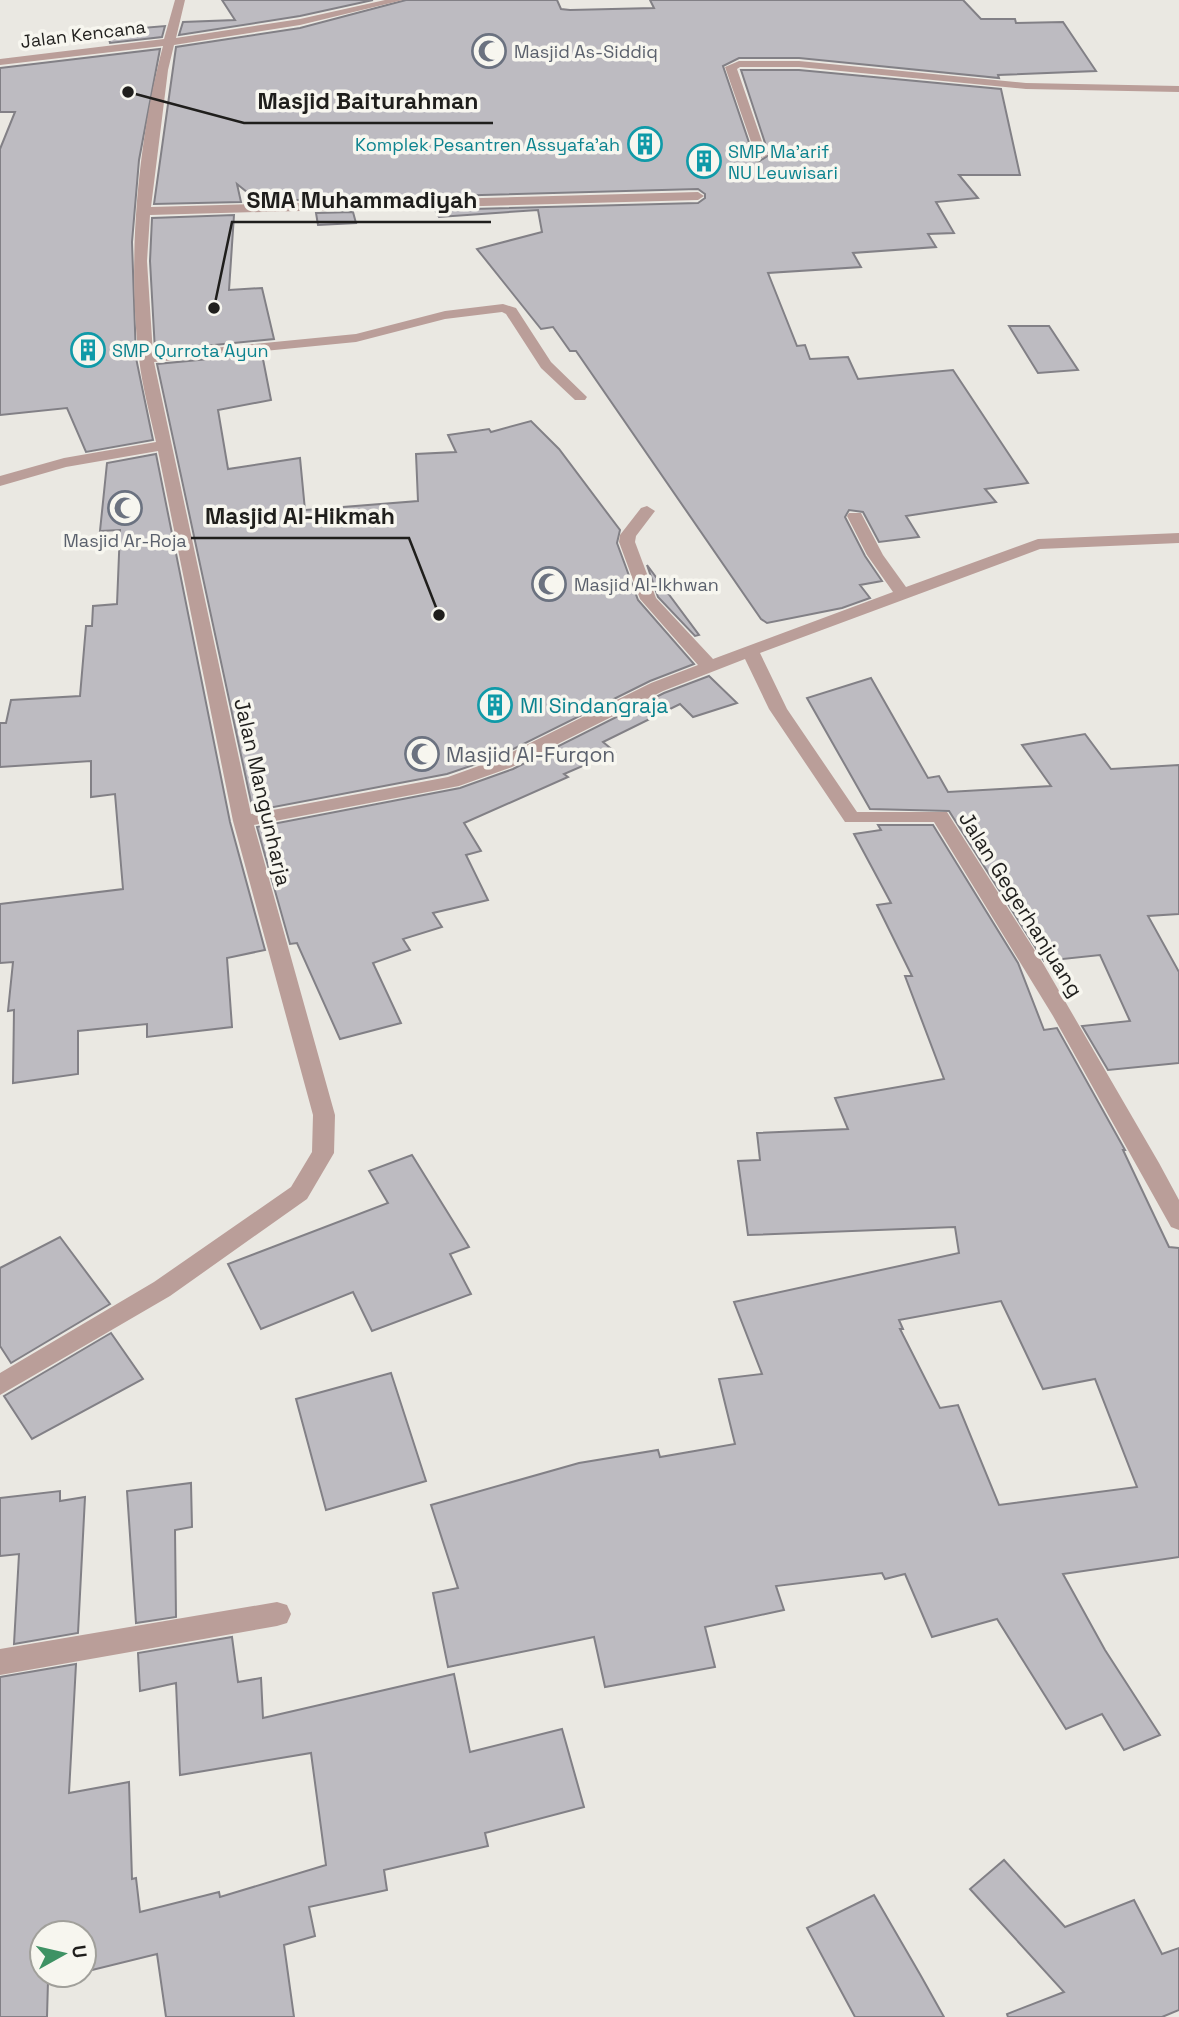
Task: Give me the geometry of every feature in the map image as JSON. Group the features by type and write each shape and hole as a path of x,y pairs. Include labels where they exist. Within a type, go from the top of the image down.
{"street":[{"name":"Jalan Mangunharja","path":"0,1385 162,1289 299,1193 323,1153 324,1115 243,821 146,359 139,261 162,71 180,0"},
{"name":"Jalan Kencana","path":"0,62 171,42 303,22 398,0"},
{"path":"761,156 731,67 739,64 799,64 885,70 1026,86 1179,89"},
{"path":"144,211 698,197"},
{"path":"146,359 356,338 445,315 503,308 511,311 546,365 580,397"},
{"path":"0,481 64,463 165,444"},
{"path":"647,511 628,535 627,542 648,599 686,644 711,667"},
{"path":"855,516 875,555 902,594"},
{"path":"243,821 453,782 505,764 657,687 1038,544 1179,538"},
{"name":"Jalan Gegerhanjuang","path":"750,651 778,709 852,818 940,816 993,896 1109,1093 1179,1221"},
{"path":"0,1662 278,1614"}],"building":[{"path":"222,0 373,0 300,16 179,35 183,22 235,20"},
{"path":"406,0 557,0 561,9 570,10 654,8 650,0 963,0 981,19 1015,19 1016,23 1063,22 1096,71 998,75 999,78 799,58 739,58 723,66 755,160 758,162 769,155 741,70 799,70 1001,89 1020,175 959,175 978,198 936,202 954,233 928,234 936,247 853,253 861,267 768,273 797,346 805,345 810,359 848,357 858,379 953,370 1028,483 985,489 996,502 906,516 919,537 879,542 863,512 849,510 845,517 865,556 882,581 860,585 870,598 842,608 767,623 761,619 576,351 570,351 553,327 541,329 477,249 542,232 538,210 439,217 435,210 698,203 705,198 705,194 698,189 258,201 237,184 241,202 154,204 176,47 300,28"},
{"path":"165,26 162,37 110,43 107,31"},
{"path":"160,49 139,160 132,242 136,358 153,440 86,452 67,408 0,415 0,149 15,112 0,112 0,68"},
{"path":"353,212 356,223 318,225 316,213"},
{"path":"234,215 229,290 262,288 274,339 155,351 150,261 152,218"},
{"path":"1009,326 1049,326 1078,370 1038,373"},
{"path":"262,354 271,400 218,410 228,469 300,458 305,510 418,501 416,454 456,452 448,435 489,429 491,432 531,421 559,449 620,530 617,543 638,600 694,664 650,681 497,757 447,774 253,811 157,364"},
{"path":"156,454 230,822 265,950 227,958 232,1027 147,1037 147,1024 78,1031 78,1074 13,1083 14,1010 8,1011 13,962 0,963 0,904 123,889 115,794 91,797 91,761 0,767 0,723 6,723 11,700 80,696 86,626 92,626 93,606 117,604 120,530 100,531 107,463"},
{"path":"647,565 699,635 695,636 658,597"},
{"path":"709,676 737,703 693,717 680,704 603,742 615,752 564,774 568,777 464,823 481,851 466,855 488,900 433,913 442,927 403,939 410,950 373,963 401,1023 340,1039 297,943 290,944 257,827 460,788 513,769 664,693"},
{"path":"871,678 928,778 939,776 948,792 1051,786 1022,745 1085,734 1111,769 1179,765 1179,914 1148,916 1179,972 1179,1063 1108,1070 1082,1026 1130,1021 1100,955 1044,961 949,811 870,809 807,698"},
{"path":"878,825 933,825 1018,963 1044,1030 1057,1028 1125,1150 1169,1247 1179,1248 1179,1557 1063,1574 1105,1650 1160,1735 1124,1750 1102,1714 1066,1729 997,1619 932,1637 905,1574 885,1579 882,1573 776,1586 784,1610 705,1627 715,1667 605,1687 594,1637 448,1667 433,1593 458,1588 431,1505 579,1463 658,1450 660,1457 735,1444 719,1379 762,1374 734,1302 959,1253 955,1227 748,1235 738,1161 760,1160 757,1133 848,1129 835,1098 944,1079 905,976 912,976 877,905 891,903 854,834 881,830","holes":["1001,1301 1043,1389 1095,1379 1137,1487 999,1505 958,1405 940,1408 900,1329 903,1329 899,1320"]},
{"path":"412,1155 469,1247 450,1254 471,1294 372,1331 353,1292 261,1329 228,1264 388,1203 369,1171"},
{"path":"60,1237 110,1304 11,1363 0,1346 0,1268"},
{"path":"111,1333 143,1379 32,1439 4,1396"},
{"path":"391,1373 426,1481 326,1510 296,1399"},
{"path":"191,1483 192,1527 175,1530 176,1617 136,1623 127,1491"},
{"path":"60,1491 60,1501 85,1497 78,1633 14,1644 19,1554 0,1556 0,1498"},
{"path":"232,1637 238,1682 261,1678 263,1718 454,1674 470,1752 562,1729 584,1807 485,1833 488,1846 384,1870 387,1890 309,1907 315,1936 284,1945 294,2017 166,2017 157,1954 98,1969 98,1919 28,1919 28,1989 48,1989 47,2017 0,2017 0,1677 76,1664 69,1793 129,1782 132,1879 136,1878 140,1912 219,1892 220,1897 326,1865 311,1753 180,1775 176,1683 140,1691 138,1653"},
{"path":"1004,1860 1065,1927 1134,1900 1162,1954 1179,1948 1179,2010 1162,2017 1008,2017 1007,2014 1064,1992 970,1889"},
{"path":"874,1895 944,2017 855,2017 807,1928"}],"place":[{"name":"Masjid As-Siddiq","path":"489,51"},
{"name":"Masjid Baiturahman","path":"128,92"},
{"name":"Komplek Pesantren Assyafa'ah","path":"645,144"},
{"name":"SMP Ma'arif NU Leuwisari","path":"704,161"},
{"name":"SMA Muhammadiyah","path":"214,308"},
{"name":"SMP Qurrota Ayun","path":"88,350"},
{"name":"Masjid Ar-Roja","path":"125,508"},
{"name":"Masjid Al-Ikhwan","path":"549,584"},
{"name":"Masjid Al-Hikmah","path":"439,615"},
{"name":"MI Sindangraja","path":"495,705"},
{"name":"Masjid Al-Furqon","path":"422,754"}]}
